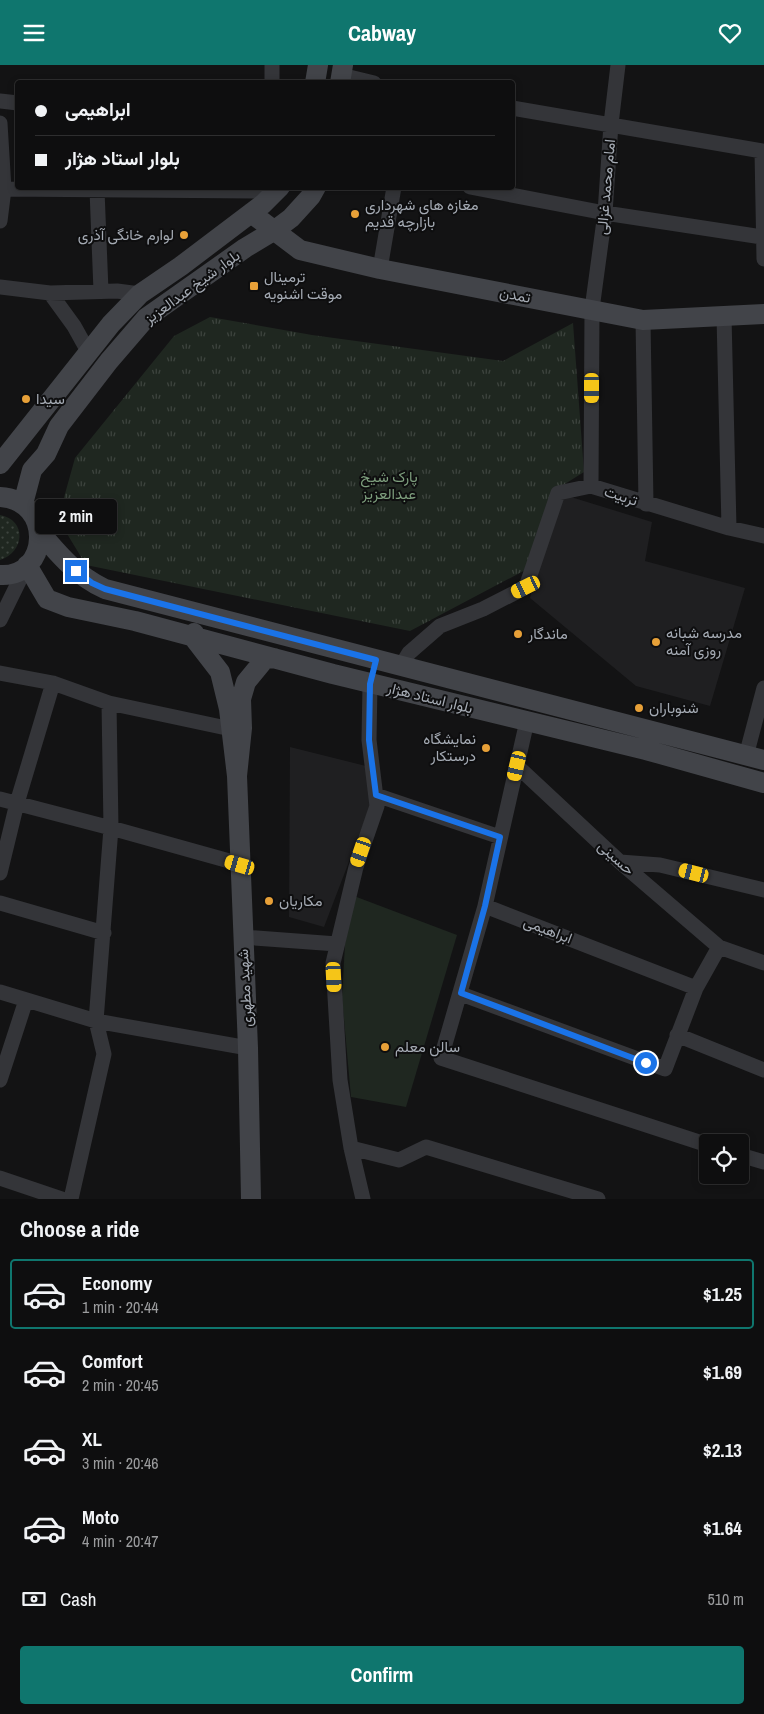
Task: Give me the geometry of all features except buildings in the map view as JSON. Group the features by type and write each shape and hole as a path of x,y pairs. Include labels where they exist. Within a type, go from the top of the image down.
{"main road":[{"path":"316,80 318,65"},
{"name":"بلوار شیخ عبدالعزیز","path":"23,504 32,470 46,454 59,426 109,361 146,318 244,248 291,218 312,196 315,190"},
{"name":"بلوار شیخ عبدالعزیز","path":"1,460 111,324 140,294 181,267 250,213 272,191"},
{"name":"تمدن","path":"250,213 300,250 380,269 643,320 764,314"},
{"path":"0,497 13,499 23,504"},
{"name":"بلوار استاد هژار","path":"23,504 34,516 39,531 64,561 92,583 105,589 755,758"},
{"path":"0,575 14,573 27,565 37,550 39,531"},
{"name":"بلوار استاد هژار","path":"27,565 47,599 68,607 135,621 370,684 646,750 764,783"},
{"path":"198,614 193,637 220,672 228,709 237,776"},
{"path":"237,776 242,728 241,699 246,682 256,669 251,640 243,625"},
{"path":"246,682 264,659 274,658"},
{"path":"370,684 376,660"},
{"name":"شهید مطهری","path":"237,776 242,937 248,1048 251,1199"}],"street":[{"path":"272,65 272,80"},
{"name":"امام محمد غزالی","path":"592,309 605,213 611,124 618,65"},
{"path":"341,74 363,80"},
{"path":"0,101 15,103"},
{"path":"515,108 762,151 762,237 764,259"},
{"path":"0,123 4,189 0,221"},
{"path":"4,189 15,189"},
{"path":"98,190 101,291"},
{"path":"185,190 272,191"},
{"path":"380,269 393,190"},
{"path":"486,190 605,213 762,237"},
{"path":"0,287 50,293 117,291 140,294"},
{"path":"50,293 74,326 89,353"},
{"name":"تربیت","path":"592,309 591,486 729,528 764,536"},
{"path":"724,316 729,528"},
{"path":"643,320 646,504"},
{"path":"401,666 409,653 440,626 483,609 526,587 558,493 591,486"},
{"path":"0,620 27,565"},
{"path":"0,673 53,683 109,703 231,729"},
{"path":"0,873 17,803 53,683"},
{"path":"363,1199 351,1148 340,1081 333,963 356,867 377,806 369,740 370,684"},
{"path":"755,758 764,688"},
{"path":"71,1199 104,1054 96,1021 111,828 109,703"},
{"path":"527,721 485,906 441,1058 699,1142"},
{"name":"حسینی","path":"517,766 620,862 719,947"},
{"path":"376,795 500,837"},
{"path":"0,799 240,865"},
{"path":"620,862 660,865 764,891"},
{"path":"0,903 104,933"},
{"name":"ابراهیمی","path":"485,906 696,988"},
{"path":"242,937 337,944"},
{"path":"461,993 665,1069 696,988 719,947 764,963"},
{"path":"0,992 96,1021 248,1048"},
{"path":"0,1080 26,1000"},
{"path":"677,1035 764,1070"},
{"path":"351,1148 399,1159 426,1147 598,1199"},
{"path":"749,1157 764,1161 764,1171"},
{"path":"0,1179 62,1199"}],"shaded area":[{"name":"مدرسه شبانه روزی آمنه","path":"558,493 652,522 645,561 745,588 710,706 636,686 530,598"},
{"path":"290,747 370,767 371,804 324,927 289,917"}],"green space":[{"name":"پارک شیخ عبدالعزیز","path":"210,317 312,335 503,361 573,323 584,472 552,492 531,567 410,631 86,565 58,519 75,458 174,336"},
{"path":"0,515 9,518 15,523 20,536 14,550 0,560"},
{"name":"سالن معلم","path":"354,896 457,935 406,1107 351,1097 342,997 345,944"}],"place":[{"name":"مغازه های شهرداری بازارچه قدیم","path":"355,214"},
{"name":"لوارم خانگی آذری","path":"184,235"},
{"name":"ترمینال موقت اشنویه","path":"254,286"},
{"name":"سیدا","path":"26,399"},
{"name":"ماندگار","path":"518,634"},
{"name":"مدرسه شبانه روزی آمنه","path":"656,642"},
{"name":"شنوباران","path":"639,708"},
{"name":"نمایشگاه درستکار","path":"486,748"},
{"name":"مکاریان","path":"269,901"},
{"name":"سالن معلم","path":"385,1047"}],"route":[{"path":"76,571 92,583 105,589 376,660 370,684 369,740 376,795 500,837 485,906 461,993 646,1063"}]}
